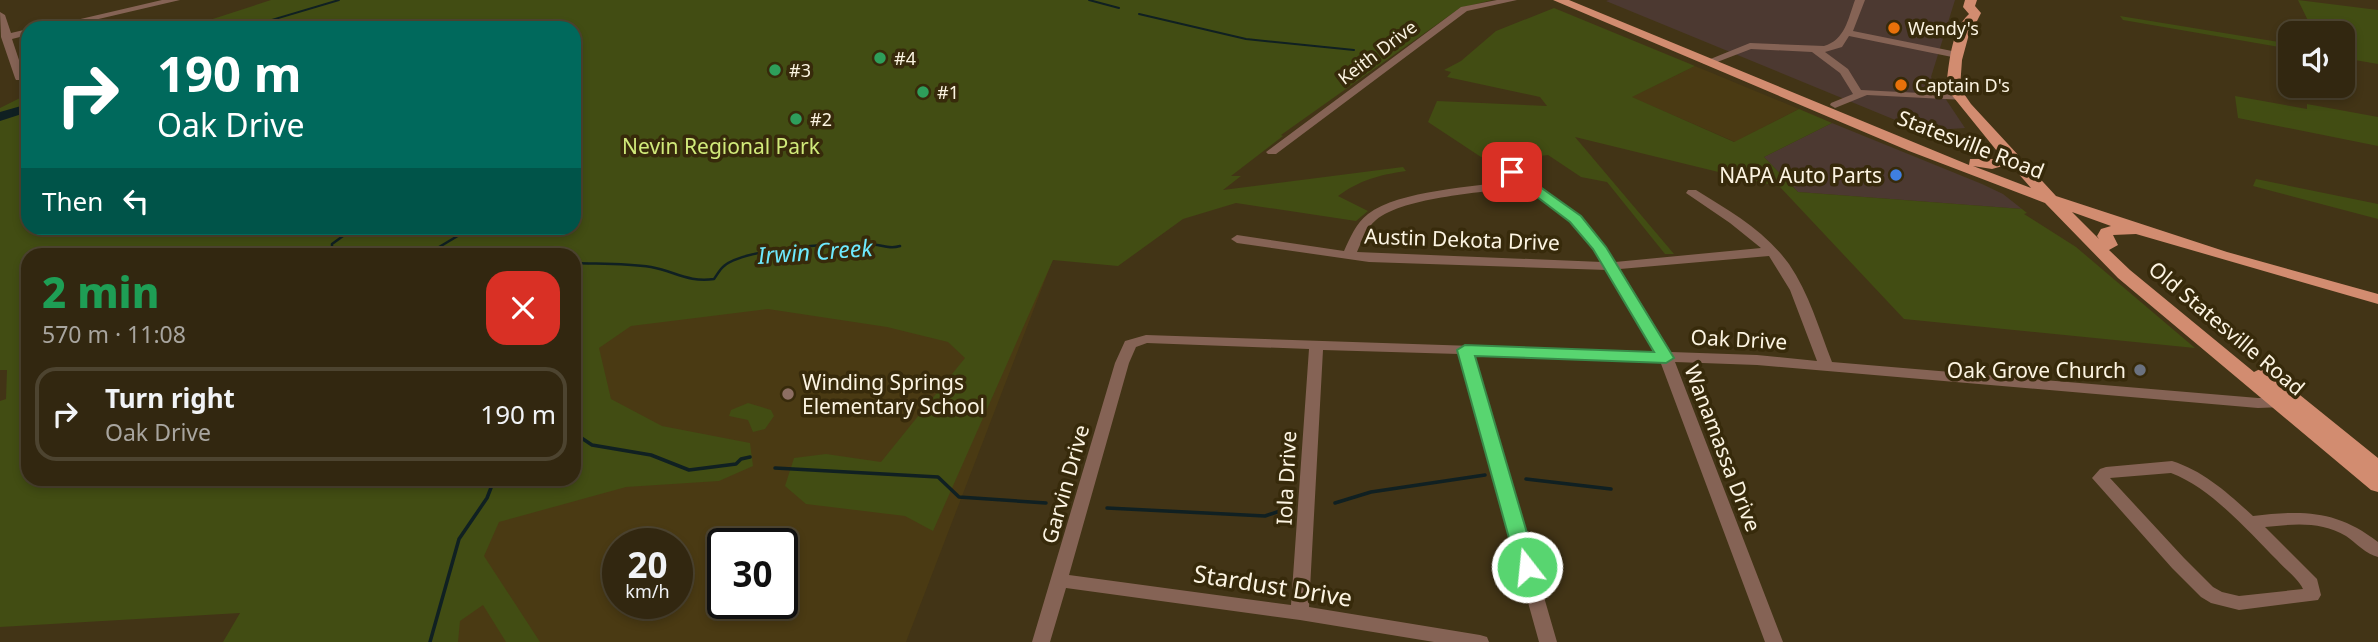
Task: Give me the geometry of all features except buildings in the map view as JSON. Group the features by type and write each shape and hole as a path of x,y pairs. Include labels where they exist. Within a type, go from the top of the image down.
{"main road":[{"name":"Statesville Road","path":"1559,0 2039,186"},
{"name":"Statesville Road","path":"1573,0 1963,167 2152,235 2378,299"},
{"path":"1968,9 1957,55 1953,89 2039,186 2062,201"},
{"path":"1956,79 2062,201"},
{"path":"1975,162 2004,163 2008,156 2006,148"},
{"name":"Statesville Road","path":"2062,201 2378,289"},
{"name":"Old Statesville Road","path":"2062,201 2378,485"},
{"name":"Old Statesville Road","path":"2062,201 2124,274 2287,402 2378,469"},
{"path":"2110,245 2105,236 2110,230 2152,235"}],"street":[{"path":"79,21 175,0"},
{"name":"Keith Drive","path":"1272,152 1464,9 1512,0"},
{"path":"1714,60 1749,46 1814,48 1838,45 1847,33 1860,0"},
{"path":"0,15 20,78"},
{"path":"1847,33 1957,55"},
{"path":"6,37 21,34"},
{"path":"1814,48 1844,71 1858,93"},
{"path":"1835,105 1858,93 1875,92 1959,98"},
{"name":"Wanamassa Drive","path":"1498,161 1576,219 1611,266 1666,358 1774,642"},
{"path":"1349,255 1364,224 1385,209 1417,200 1526,182"},
{"path":"1692,193 1751,232 1770,251 1792,280 1826,365"},
{"name":"Austin Dekota Drive","path":"1237,239 1349,255 1611,266 1770,251"},
{"name":"Oak Drive","path":"1136,341 1163,339 1757,360 2080,388 2287,402"},
{"name":"Garvin Drive","path":"1041,642 1122,363 1127,348 1136,341"},
{"name":"Iola Drive","path":"1300,613 1316,345"},
{"path":"1465,350 1548,642"},
{"path":"2248,523 2311,584 2312,595 2239,603 2217,598 2207,592 2178,563 2100,478 2106,473 2116,471 2179,468 2193,474 2248,523 2316,519 2333,521 2352,529 2378,551"},
{"name":"Stardust Drive","path":"1059,580 1300,613 1480,642"}],"shaded area":[{"path":"1955,0 1931,77 1965,128 1922,131 1606,1"},
{"path":"1695,66 1799,109 1735,142 1631,97"},
{"path":"1832,123 1982,184 2003,194 2022,209 1798,192 1764,157"},
{"name":"Winding Springs Elementary School","path":"1053,259 906,642 223,642 561,486 581,486 581,307"}],"green space":[{"name":"Nevin Regional Park","path":"271,0 1492,0 1460,8 1281,135 1283,136 1231,176 1241,176 1223,190 1403,167 1406,171 1370,179 1338,196 1368,211 1356,221 1236,203 1183,219 1118,266 1053,260 933,531 905,516 806,504 785,486 794,458 826,454 881,462 965,358 948,342 887,327 768,309 631,326 599,348 611,399 662,426 750,443 753,466 719,481 626,487 499,522 484,556 540,642 506,642 483,605 460,621 458,642 223,642 240,613 0,627 0,401 6,399 7,370 0,370 0,108 21,98 21,235 581,235 581,21 206,21"},
{"path":"2298,0 2378,10 2378,64 2355,60 2355,21 2308,21"},
{"path":"1554,8 1695,66 1632,97 1734,142 1799,109 1832,123 1764,157 1798,192 2022,209 2027,213 2024,214 2076,247 2195,348 1904,319 1780,187 1575,137 1674,254 1665,254 1607,182 1581,177 1548,155 1507,160 1498,155 1481,157 1428,122 1437,101 1547,106 1540,97 1447,77 1451,72 1444,70 1461,61 1496,31"},
{"path":"2120,16 2278,42 2278,47 2123,20"},
{"path":"2235,96 2307,109 2307,104 2378,117 2378,146 2238,118"},
{"path":"2256,179 2378,204 2378,219 2253,186"},
{"path":"748,403 771,410 774,416 765,429 753,432 748,420 729,416 731,410"}],"waterway":[{"path":"268,21 339,0"},
{"path":"1089,0 1119,8"},
{"path":"1139,14 1246,39 1354,50"},
{"name":"Irwin Creek","path":"0,117 21,110"},
{"name":"Irwin Creek","path":"332,248 332,244 344,235"},
{"path":"437,248 459,235"},
{"name":"Irwin Creek","path":"581,263 641,266 705,280 714,279 723,267 735,260 771,251 836,244 900,246"},
{"path":"581,438 592,445 651,455 689,470 736,464 741,459 750,457"},
{"path":"775,468 938,477 959,497 1046,503"},
{"path":"1335,503 1371,492 1485,475"},
{"path":"1526,479 1611,489"},
{"path":"430,642 459,539 487,498 492,486"},
{"path":"1107,508 1265,516 1283,510"}],"place":[{"name":"Wendy's","path":"1894,28"},
{"name":"#4","path":"880,58"},
{"name":"#3","path":"775,70"},
{"name":"Captain D's","path":"1901,85"},
{"name":"#1","path":"923,92"},
{"name":"#2","path":"796,119"},
{"name":"NAPA Auto Parts","path":"1896,175"},
{"name":"Oak Grove Church","path":"2140,370"},
{"name":"Winding Springs Elementary School","path":"788,394"}],"route":[{"path":"1512,172 1576,219 1599,247 1666,358 1465,350 1527,567"}]}
